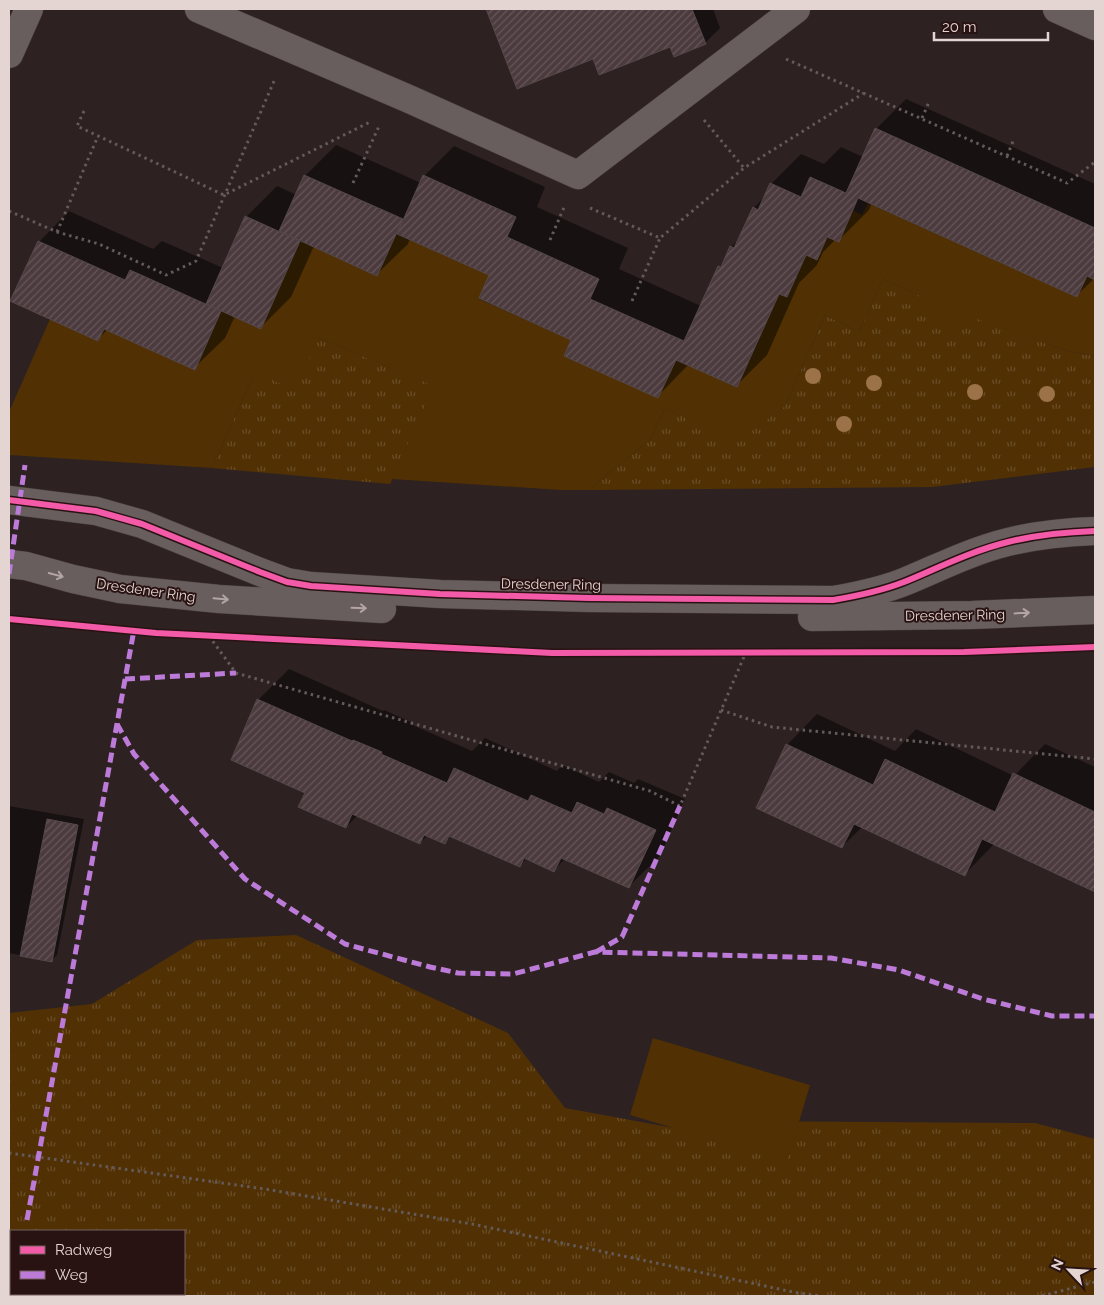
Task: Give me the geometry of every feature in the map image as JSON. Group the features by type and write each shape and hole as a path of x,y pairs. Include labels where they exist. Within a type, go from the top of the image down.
{"street":[{"path":"9,54 29,9"},
{"path":"198,9 578,175 796,9"},
{"path":"1057,9 1095,26"},
{"name":"Dresdener Ring","path":"9,500 96,511 142,524 287,582 311,586 440,594 530,597 833,600 869,594 960,557 1008,542 1064,532 1095,531"},
{"name":"Dresdener Ring","path":"9,564 26,566 73,579 128,590 228,600 358,608 500,614 699,617 972,615 1095,610"}],"path":[{"path":"750,44 1067,182 1095,162"},
{"path":"9,210 57,232 99,244 166,275 196,261 289,48"},
{"path":"353,183 394,94"},
{"path":"684,94 744,168"},
{"path":"922,118 929,102"},
{"path":"57,232 98,136"},
{"path":"1007,156 1014,139"},
{"path":"632,301 660,238"},
{"path":"209,636 236,673 650,791 680,806 746,652"},
{"path":"721,710 772,726 1095,759"},
{"path":"9,1153 264,1189 472,1224 798,1293 822,1296"},
{"path":"1042,1296 1095,1282"}],"green space":[{"path":"868,203 1077,297 1087,276 1095,280 1095,356 1067,351 960,313 953,329 918,313 925,298 883,279 859,332 825,315 785,406 737,442 665,408 650,440 588,490 561,490 392,479 434,386 319,338 294,390 255,372 212,468 9,455 9,412 50,319 98,341 104,329 195,370 221,311 261,329 300,241 377,276 396,234 489,275 479,299 571,340 564,356 658,398 676,360 737,387 779,294 787,297 806,255 817,259 827,237 839,242 853,210 862,215"},
{"path":"883,279 925,298 952,329 960,312 1067,351 1095,356 1095,467 932,487 588,490 650,440 665,408 737,441 785,406 825,315 859,332"},
{"path":"319,338 435,386 390,484 212,468 255,372"},
{"path":"296,935 508,1033 565,1108 674,1128 728,1121 1035,1123 1095,1139 1095,1296 9,1296 9,1013 92,1004 197,940"},
{"path":"653,1038 810,1085 787,1162 630,1115"}],"building":[{"path":"486,9 692,9 706,44 674,57 670,47 599,75 593,59 517,89"},
{"path":"875,128 1095,228 1095,280 1087,276 1077,297 858,198 839,242 827,237 817,260 806,255 787,297 779,294 737,387 676,360 658,398 564,356 571,340 479,298 489,275 397,234 423,175 516,217 507,237 599,279 590,299 684,341 718,266 721,267 730,246 734,248 753,207 758,210 770,183 801,197 810,177 846,193"},
{"path":"304,175 403,219 377,276 279,231"},
{"path":"245,216 300,241 261,329 206,304"},
{"path":"38,241 125,280 130,270 221,311 195,370 104,329 98,341 10,301"},
{"path":"257,699 352,741 382,752 381,754 447,783 454,768 528,801 531,795 572,813 577,802 604,814 607,808 656,830 629,888 561,858 554,872 524,858 520,867 449,836 445,844 424,835 420,844 352,814 346,828 298,807 305,793 231,760"},
{"path":"786,744 873,785 885,759 995,812 1013,773 1095,812 1095,892 982,839 965,876 854,824 842,848 756,808"},
{"path":"47,819 78,825 52,962 20,956"}],"marked path":[{"path":"9,574 25,465"},
{"path":"27,1220 134,630"},
{"path":"125,679 236,673"},
{"path":"117,724 134,754 245,879 345,944 458,973 513,974 595,952 831,958 899,970 983,999 1052,1016 1095,1016"},
{"path":"596,952 622,937 680,806"}],"cycle path":[{"path":"9,500 96,511 142,524 287,582 311,586 440,594 589,598 833,600 869,593 895,585 968,555 1008,542 1051,534 1095,531"},
{"path":"9,619 156,633 552,653 964,652 1095,647"}]}
